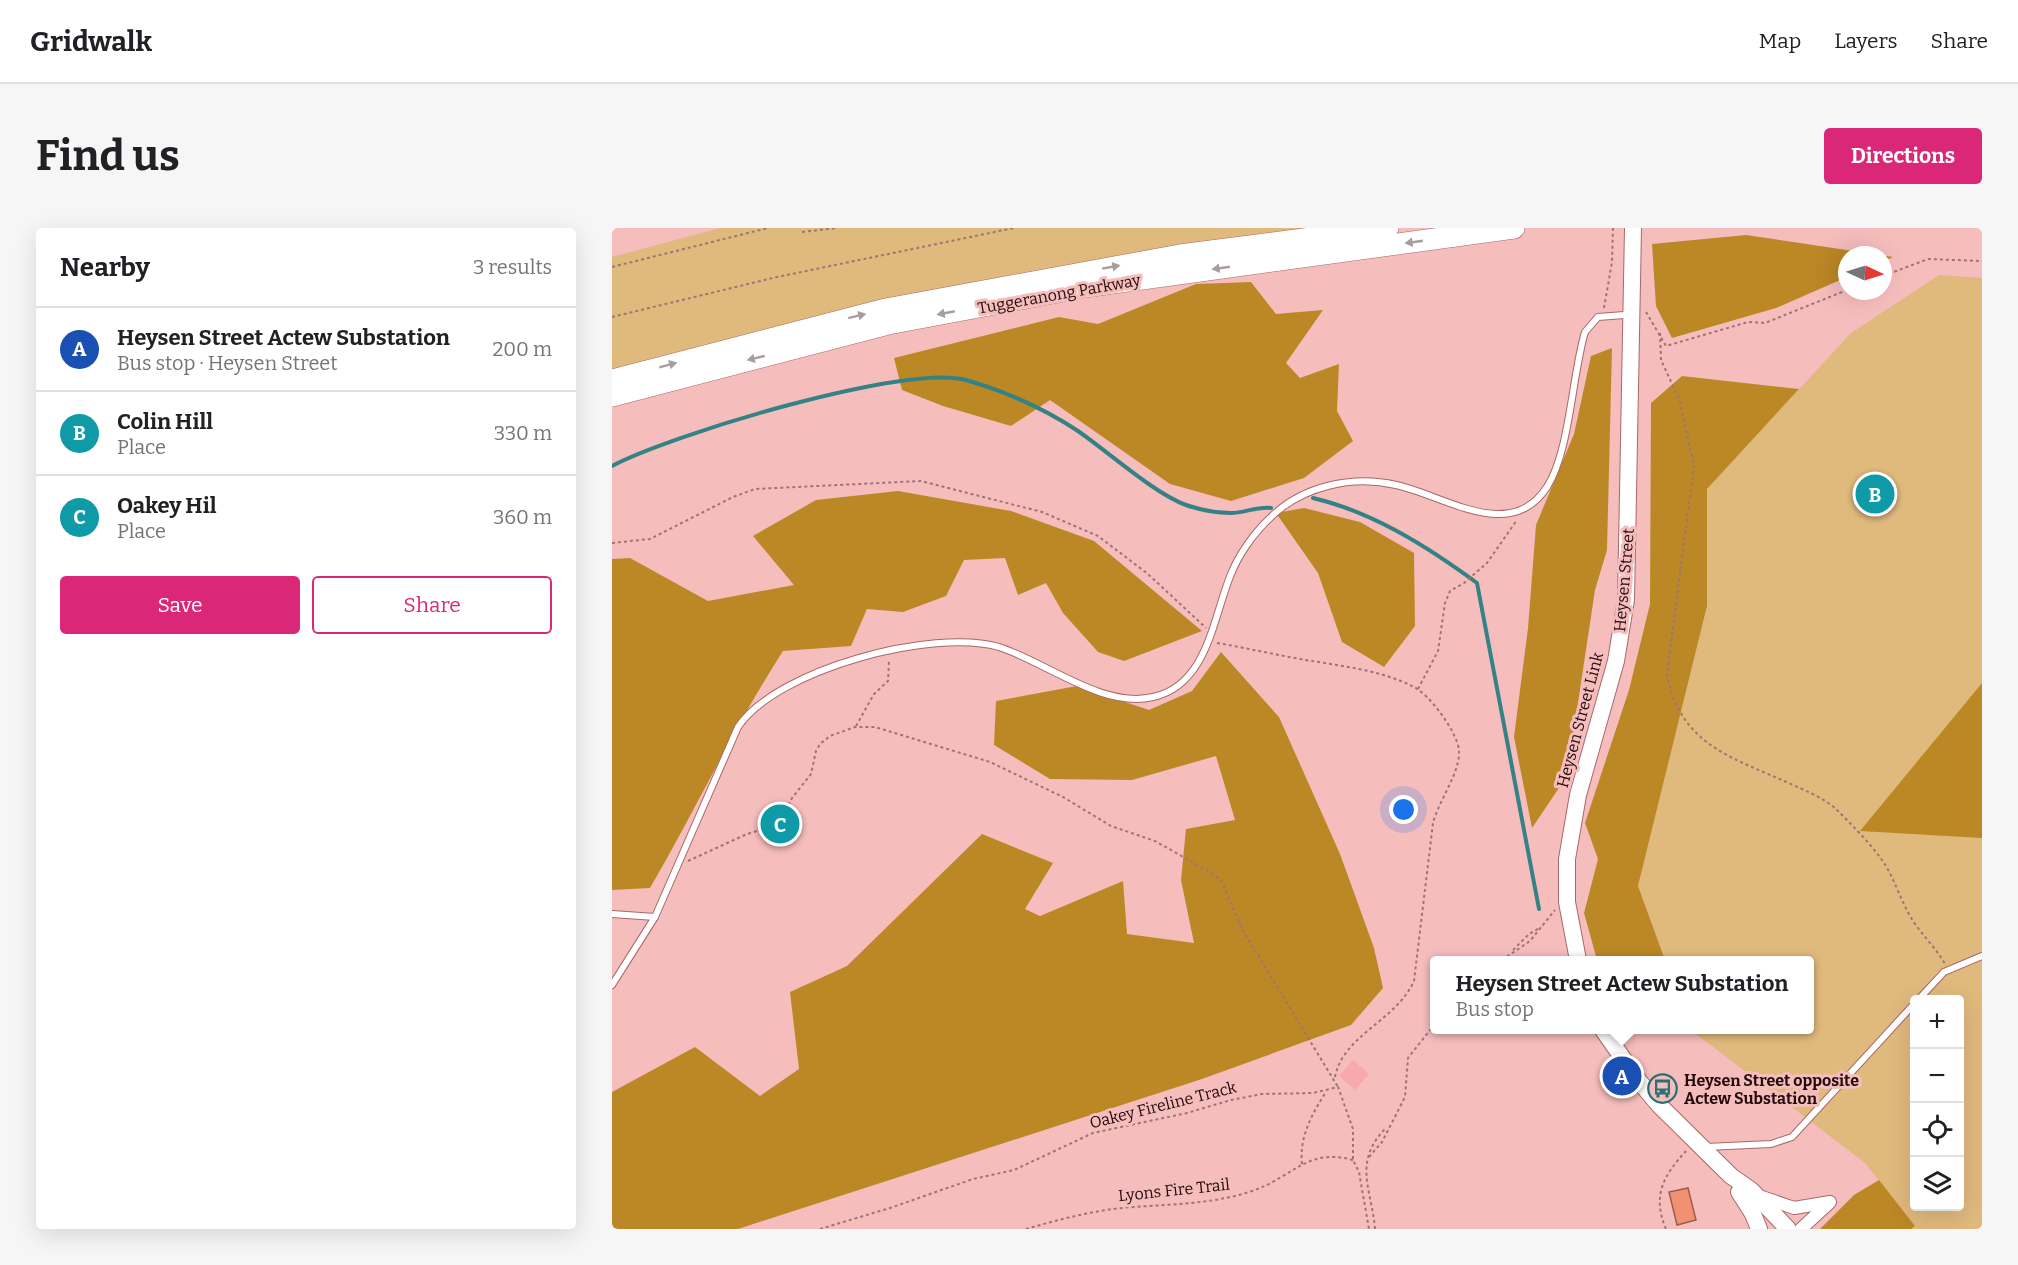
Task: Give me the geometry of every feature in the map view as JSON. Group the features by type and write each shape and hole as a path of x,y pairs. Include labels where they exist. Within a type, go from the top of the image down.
{"highway":[{"name":"Tuggeranong Parkway","path":"612,380 886,309 1180,255 1388,228"},
{"name":"Tuggeranong Parkway","path":"612,396 888,324 1072,290 1514,228"}],"main road":[{"name":"Heysen Street","path":"1577,956 1567,902 1568,859 1578,795 1616,661 1626,600 1633,228"},
{"path":"1606,1034 1638,1080 1745,1191 1788,1229"},
{"path":"1745,1191 1759,1229"},
{"path":"1745,1191 1774,1229"}],"street":[{"path":"1745,1191 1771,1202 1794,1208 1830,1201 1801,1229"}],"lane":[{"path":"612,985 655,917 712,782 746,715 769,695 803,678 886,652 943,641 976,642 1034,661 1106,694 1138,700 1165,693 1186,680 1193,672 1208,641 1232,571 1244,549 1289,502 1313,491 1346,482 1374,481 1415,490 1477,513 1508,513 1522,509 1547,487 1557,463 1583,339 1590,325 1603,315 1624,315 1632,310"},
{"path":"612,914 655,917"},
{"path":"1922,995 1949,969 1982,956"},
{"path":"1699,1144 1770,1144 1792,1137 1910,1008"}],"path":[{"path":"612,267 768,228"},
{"path":"802,232 837,228"},
{"path":"612,317 777,277 1014,228"},
{"path":"1603,315 1612,262 1613,228"},
{"path":"1892,273 1928,259 1982,261"},
{"path":"1632,310 1645,310 1666,346 1748,322 1765,322 1838,294"},
{"path":"1660,333 1661,360 1679,399 1694,465 1667,674 1671,695 1687,725 1714,749 1804,790 1834,807 1883,861 1899,900 1920,932 1932,942 1949,969"},
{"path":"612,543 650,539 733,497 754,489 921,481 1042,512 1098,536 1148,574 1210,632"},
{"path":"1418,689 1438,651 1445,603 1450,591 1468,580 1487,563 1514,529 1522,509"},
{"path":"1208,641 1364,670 1418,689 1455,734 1459,749 1456,768 1437,807 1433,823 1414,981 1407,996 1389,1016 1350,1046 1337,1063 1335,1077 1353,1129 1353,1160 1359,1172 1369,1229"},
{"path":"856,726 874,694 888,681 890,663 886,652"},
{"path":"677,866 747,834 780,824 792,798 811,774 817,747 830,736 856,726 875,727 990,762 1070,801 1111,826 1155,842 1215,875 1222,882 1246,937 1327,1070 1335,1077"},
{"path":"1507,956 1530,941 1557,904"},
{"path":"1512,952 1521,940 1543,926"},
{"path":"1375,1229 1365,1177 1369,1157 1373,1144 1388,1126 1405,1097 1408,1058 1430,1030"},
{"name":"Oakey Fireline Track","path":"820,1229 973,1179 1014,1170 1093,1133 1177,1116 1231,1100 1262,1094 1327,1091 1338,1087"},
{"path":"1302,1164 1301,1155 1307,1127 1327,1091"},
{"path":"1369,1157 1382,1142 1388,1126"},
{"path":"1666,1229 1658,1202 1661,1184 1672,1166 1699,1144"},
{"name":"Lyons Fire Trail","path":"1026,1229 1110,1210 1234,1197 1280,1180 1302,1164 1324,1155 1353,1160"}],"shaded area":[{"path":"720,228 1350,228 612,381 612,257"},
{"path":"1746,235 1838,249 1838,281 1776,308 1672,338 1656,306 1652,244"},
{"path":"1939,275 1982,278 1982,1229 1911,1229 1914,1225 1865,1163 1696,1034 1814,1034 1814,956 1664,956 1638,886 1707,606 1707,489 1851,333"},
{"path":"1251,282 1276,314 1323,310 1286,363 1300,378 1339,364 1337,411 1353,441 1304,478 1231,501 1170,484 1050,400 1011,426 943,406 902,390 894,358 1059,317 1098,324 1196,284"},
{"path":"1612,348 1607,550 1595,590 1567,776 1532,828 1514,737 1528,628 1536,525 1574,434 1591,356"},
{"path":"1682,376 1799,389 1707,489 1707,606 1638,886 1664,956 1596,956 1584,913 1598,859 1585,823 1629,690 1650,604 1651,403"},
{"path":"898,491 1011,511 1094,541 1202,631 1124,661 1098,652 1063,613 1046,583 1018,595 1005,558 964,560 946,596 903,612 867,609 851,646 783,651 748,709 650,888 612,890 612,559 630,558 708,601 794,585 753,536 816,500"},
{"path":"1304,508 1360,522 1414,553 1415,626 1384,667 1342,642 1318,573 1276,513"},
{"path":"1221,652 1279,717 1340,854 1374,948 1383,988 1351,1025 1202,1079 738,1229 612,1229 612,1092 695,1047 760,1096 799,1069 790,992 847,966 982,834 1053,863 1025,909 1040,916 1123,881 1127,934 1194,943 1181,880 1186,829 1235,820 1216,756 1132,780 1050,779 994,745 996,701 1077,686 1149,710 1192,691"},
{"path":"1982,683 1982,838 1860,831"},
{"path":"1353,1060 1369,1074 1355,1090 1339,1076"},
{"path":"1879,1180 1915,1226 1911,1229 1820,1229 1854,1195"}],"building":[{"path":"1688,1188 1696,1220 1677,1225 1669,1192"}],"waterway":[{"path":"612,466 683,437 789,405 894,382 936,378 966,380 1038,408 1078,431 1160,492 1186,505 1225,513 1271,508"},
{"path":"1313,498 1357,512 1399,532 1439,556 1477,583 1539,909"}],"place":[{"name":"Colin Hill","path":"1875,494"},
{"name":"Oakey Hil","path":"780,824"},
{"name":"Heysen Street Actew Substation","path":"1622,1076"},
{"name":"Heysen Street opposite Actew Substation","path":"1663,1089"}]}
